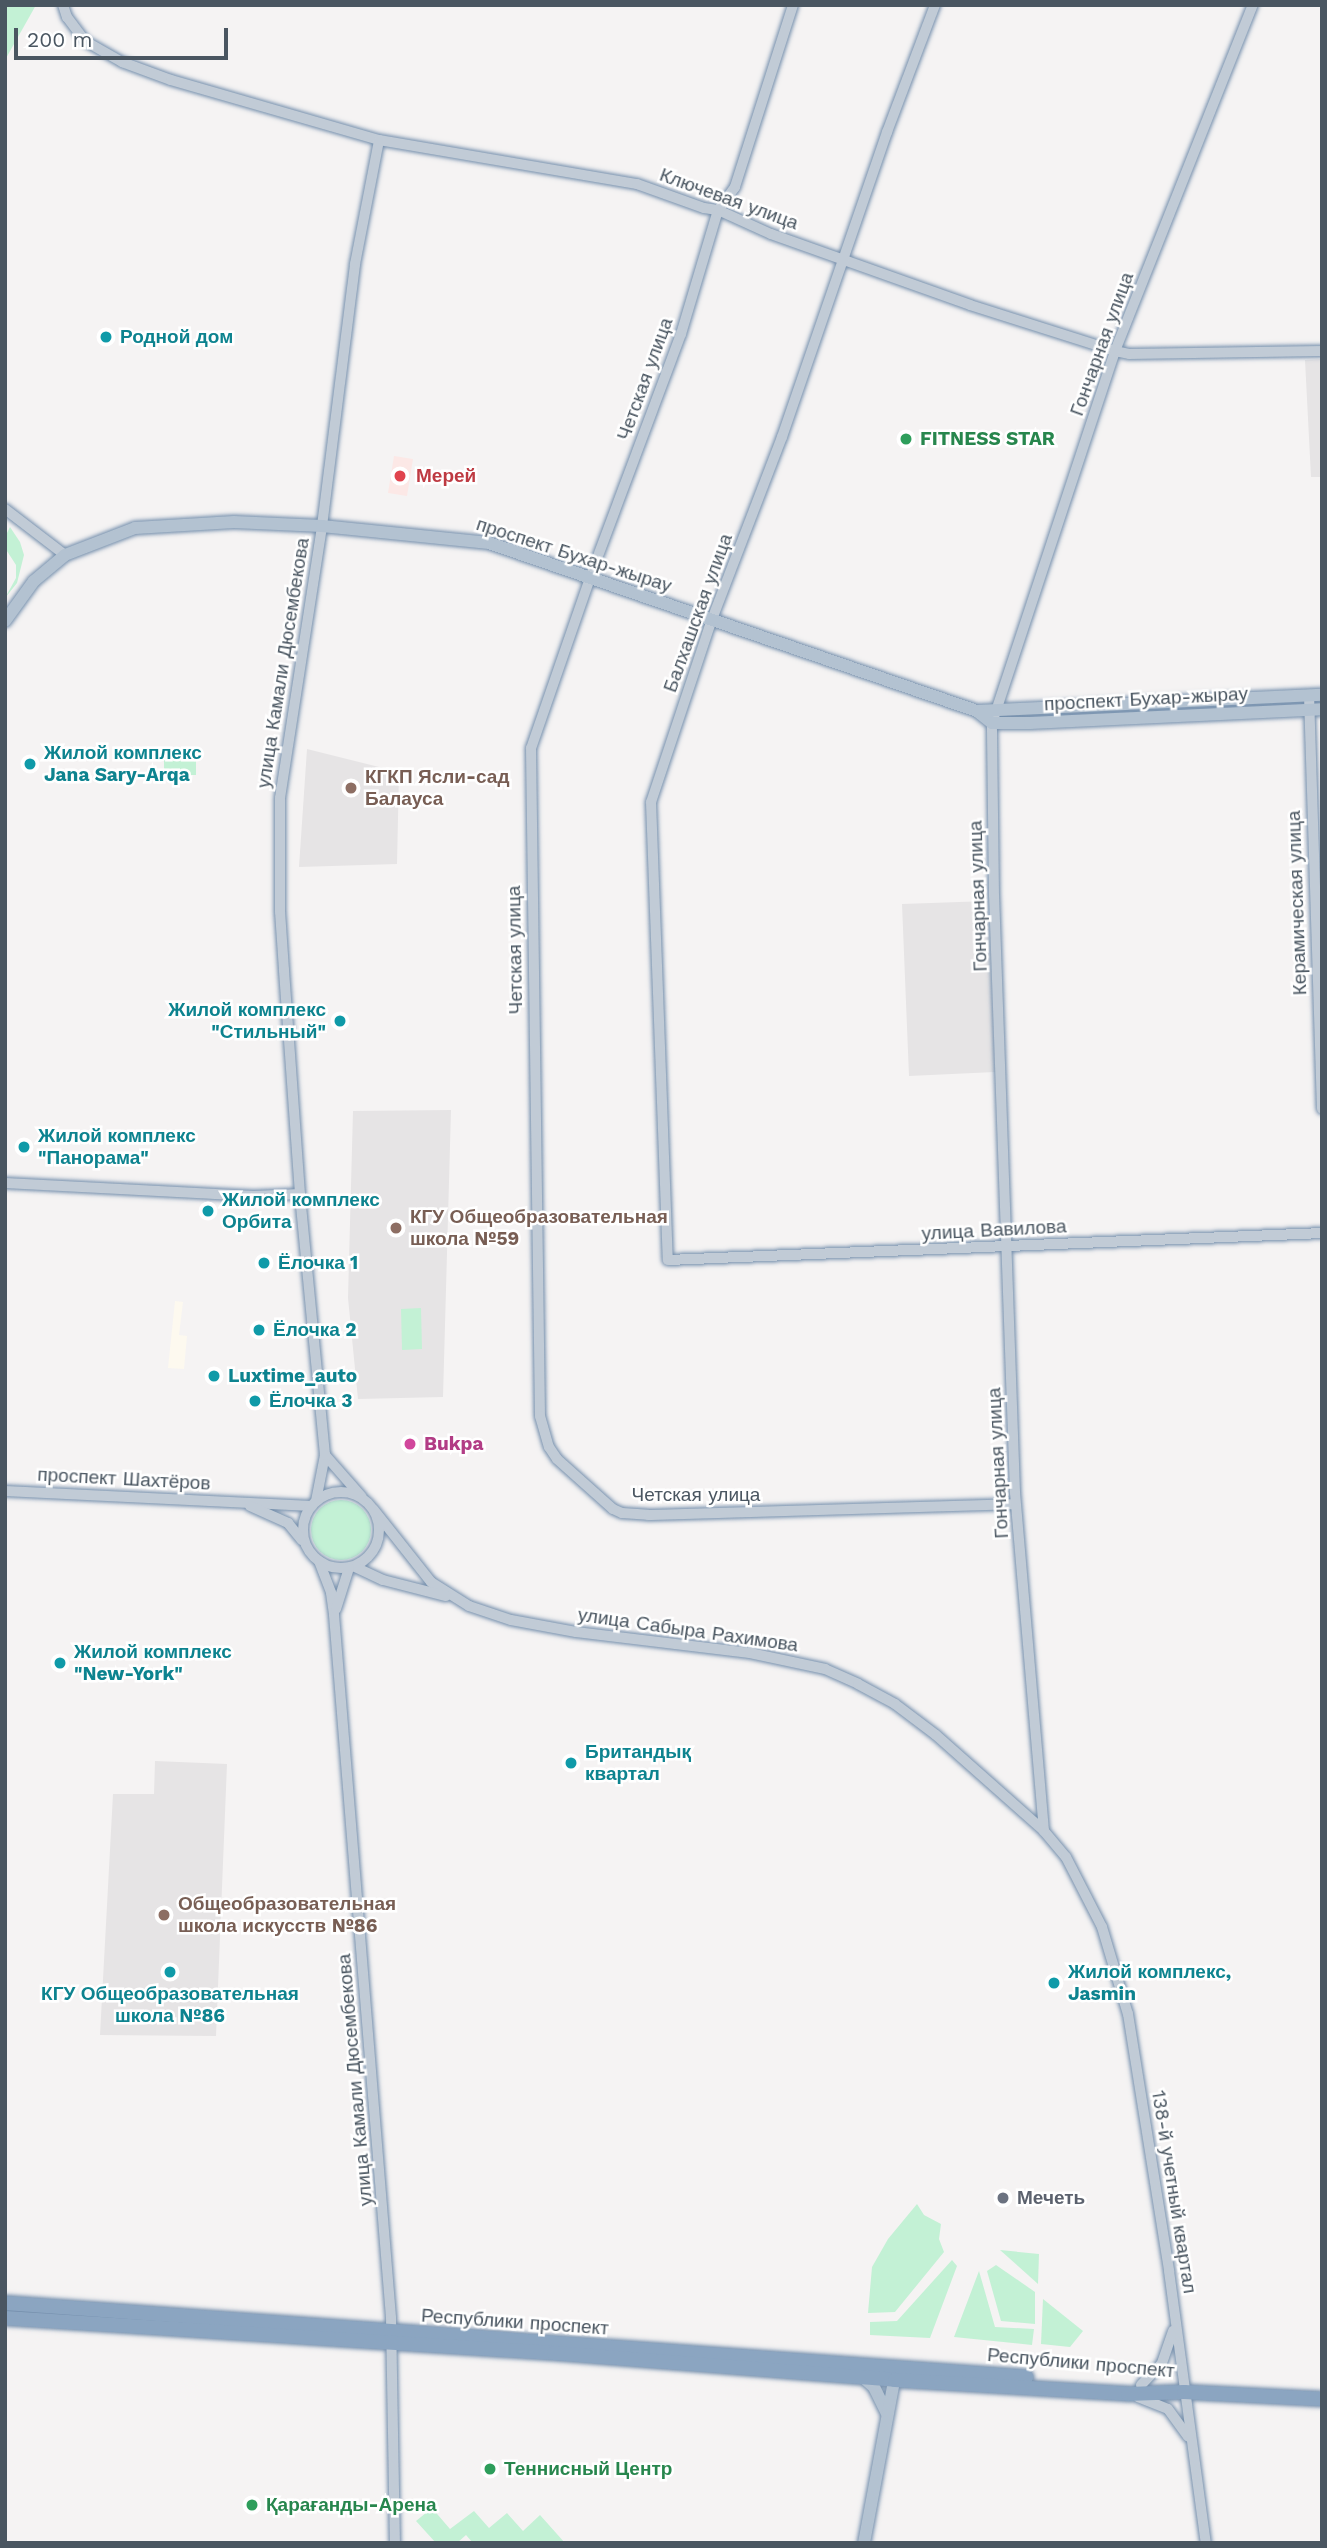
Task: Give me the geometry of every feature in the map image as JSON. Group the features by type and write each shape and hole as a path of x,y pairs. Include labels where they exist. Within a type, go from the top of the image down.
{"highway":[{"name":"Республики проспект","path":"5,2303 393,2339 864,2378 896,2374 910,2381 1134,2389"},
{"name":"Республики проспект","path":"5,2318 393,2339 896,2374 1322,2399"}],"main road":[{"name":"проспект Бухар-жырау","path":"5,621 34,581 65,555 135,528 163,524 246,522 322,526 489,543 711,622 993,717 1315,709"},
{"name":"проспект Бухар-жырау","path":"993,717 1315,695"},
{"path":"864,2543 896,2374"},
{"path":"864,2378 883,2400 888,2417"},
{"path":"888,2417 902,2388 910,2381"}],"street":[{"name":"Ключевая улица","path":"63,5 67,17 85,40 122,62 171,80 379,140 638,184 704,208 718,210 771,234 970,305 1115,351 1129,354 1322,351"},
{"name":"Четская улица","path":"793,5 734,187 718,210 681,334 590,578 531,748 540,1416 549,1447 557,1460 621,1513 648,1515 1015,1504"},
{"name":"Балхашская улица","path":"668,1260 651,802 711,622 782,438 935,5"},
{"name":"Гончарная улица","path":"1044,1831 1015,1504 994,895 993,717 1056,537 1115,351 1253,5"},
{"name":"улица Камали Дюсембекова","path":"314,1503 325,1455 300,1194 280,912 279,828 293,698 322,526 355,264 379,140"},
{"path":"5,509 65,555"},
{"name":"Керамическая улица","path":"1315,695 1322,1109"},
{"path":"5,1183 254,1196 300,1194"},
{"name":"улица Вавилова","path":"668,1260 1322,1233"},
{"path":"325,1455 374,1510 416,1566 431,1582 452,1597"},
{"name":"проспект Шахтёров","path":"5,1491 314,1503"},
{"path":"306,1547 303,1525 314,1503 341,1492 365,1500"},
{"path":"241,1502 288,1523 319,1562 331,1593 334,1615"},
{"path":"334,1615 352,1567 367,1558 378,1540 378,1519 374,1510"},
{"path":"319,1562 328,1566 352,1567 383,1580 452,1597"},
{"name":"улица Сабыра Рахимова","path":"452,1597 511,1620 576,1632 750,1653 825,1669 858,1684 907,1713 972,1765 1044,1831 1066,1857"},
{"name":"улица Камали Дюсембекова","path":"334,1615 393,2339 394,2543"},
{"name":"138-й учетный квартал","path":"1066,1857 1102,1927 1128,2014 1175,2318 1206,2543"},
{"path":"1175,2318 1166,2356 1134,2389 1168,2409 1183,2426 1192,2448"},
{"path":"5,2326 36,2320"}],"shaded area":[{"path":"1322,359 1322,477 1311,477 1305,360"},
{"name":"Мерей","path":"394,456 413,459 407,496 388,493"},
{"path":"307,749 399,772 397,864 299,867"},
{"path":"988,901 995,1072 909,1076 902,904"},
{"path":"451,1110 443,1397 358,1399 348,1298 353,1111"},
{"path":"175,1301 183,1302 179,1335 187,1336 184,1369 168,1368"},
{"name":"Общеобразовательная школа искусств №86","path":"155,1761 227,1764 216,2036 100,2035 113,1794 154,1794"}],"green space":[{"path":"5,5 36,5 5,60"},
{"path":"10,527 20,542 24,555 17,583 5,598 16,578 16,565 5,548 5,537"},
{"path":"196,756 196,775 164,775 164,757"},
{"path":"421,1308 422,1349 402,1350 401,1309"},
{"path":"341,1500 358,1505 366,1513 371,1530 366,1547 358,1555 341,1560 324,1555 316,1547 311,1530 316,1513 324,1505"},
{"path":"917,2204 924,2215 941,2224 939,2239 944,2252 895,2312 868,2313 872,2267 888,2239"},
{"path":"1000,2250 1039,2254 1038,2284"},
{"path":"952,2260 957,2266 930,2338 870,2335 870,2322 897,2321"},
{"path":"996,2265 1035,2292 1035,2324 1001,2321 987,2271"},
{"path":"979,2271 995,2327 1034,2329 1032,2345 954,2337"},
{"path":"1043,2299 1083,2331 1070,2347 1041,2344"},
{"path":"432,2508 450,2529 474,2511 489,2528 507,2513 523,2531 540,2515 565,2543 473,2543 466,2535 457,2543 436,2543 416,2521"}],"place":[{"name":"Родной дом","path":"106,337"},
{"name":"FITNESS STAR","path":"906,439"},
{"name":"Мерей","path":"400,476"},
{"name":"Жилой комплекс Jana Sary-Arqa","path":"30,764"},
{"name":"КГКП Ясли-сад Балауса","path":"351,788"},
{"name":"Жилой комплекс \"Стильный\"","path":"340,1021"},
{"name":"Жилой комплекс \"Панорама\"","path":"24,1147"},
{"name":"Жилой комплекс Орбита","path":"208,1211"},
{"name":"КГУ Общеобразовательная школа №59","path":"396,1228"},
{"name":"Ёлочка 1","path":"264,1263"},
{"name":"Ёлочка 2","path":"259,1330"},
{"name":"Luxtime_auto","path":"214,1376"},
{"name":"Ёлочка 3","path":"255,1401"},
{"name":"Bukpa","path":"410,1444"},
{"name":"Жилой комплекс \"New-York\"","path":"60,1663"},
{"name":"Британдық квартал","path":"571,1763"},
{"name":"Общеобразовательная школа искусств №86","path":"164,1915"},
{"name":"КГУ Общеобразовательная школа №86","path":"170,1972"},
{"name":"Жилой комплекс, Jasmin","path":"1054,1983"},
{"name":"Мечеть","path":"1003,2198"},
{"name":"Теннисный Центр","path":"490,2469"},
{"name":"Қарағанды-Арена","path":"252,2505"}]}
